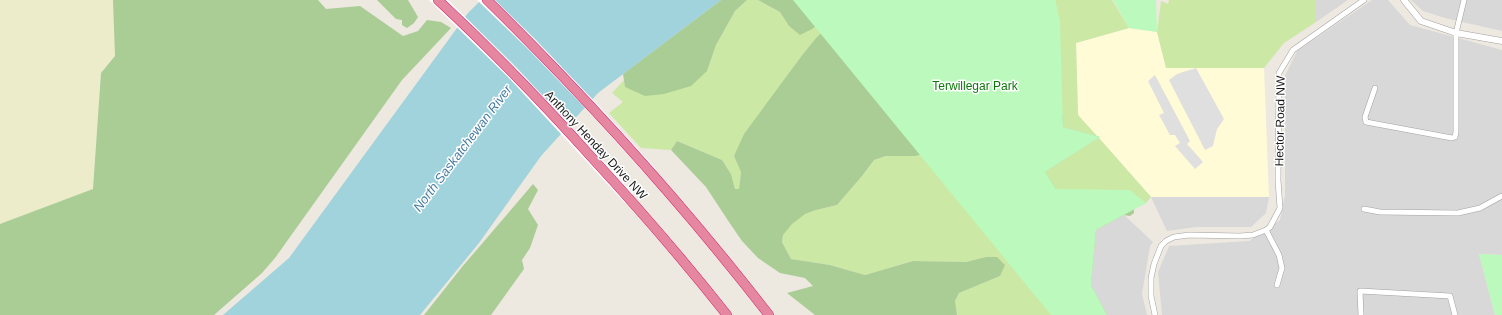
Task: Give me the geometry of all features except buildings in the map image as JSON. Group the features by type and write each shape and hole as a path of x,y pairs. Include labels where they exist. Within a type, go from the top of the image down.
{"highway":[{"name":"Anthony Henday Drive NW","path":"438,0 512,72 629,198 661,234 727,315"},
{"name":"Anthony Henday Drive NW","path":"487,0 588,103 652,173 769,315"}],"street":[{"name":"Hector Road NW","path":"1266,230 1270,226 1280,208 1278,180 1279,73 1293,50 1364,0"},
{"path":"1404,0 1421,21 1456,33 1502,41"},
{"path":"1375,88 1365,118 1366,122 1452,138 1455,137 1456,33 1464,0"},
{"path":"1364,209 1380,212 1458,213 1480,208 1502,197"},
{"path":"1155,315 1151,296 1151,278 1154,264 1161,246 1166,241 1174,237 1189,235 1240,236 1253,235 1266,230 1279,255 1282,268 1278,285"},
{"path":"1361,315 1360,291 1450,296 1455,315"}],"shaded area":[{"path":"1316,0 1348,0 1316,22"},
{"path":"1372,0 1388,0 1410,25 1502,50 1502,255 1479,254 1495,315 1162,315 1158,272 1169,246 1249,241 1280,220 1285,195 1285,76 1297,51"},
{"path":"1411,0 1502,0 1502,31 1445,18 1423,11"},
{"path":"1129,28 1157,32 1166,68 1264,68 1269,197 1151,197 1078,115 1076,43"},
{"path":"1196,68 1224,119 1217,129 1213,146 1205,150 1169,80 1177,74"},
{"path":"1155,75 1190,141 1187,144 1203,162 1195,169 1175,146 1180,143 1175,135 1170,135 1159,115 1164,113 1148,81"},
{"path":"1151,197 1269,197 1266,213 1251,227 1196,227 1167,231"},
{"path":"1124,215 1153,242 1150,246 1142,294 1147,315 1107,315 1091,285 1096,230"}],"green space":[{"path":"0,0 113,0 115,56 101,74 93,190 0,224"},
{"path":"113,0 318,0 326,9 360,6 403,36 418,31 427,20 441,22 451,28 402,80 275,258 262,273 214,315 0,315 0,224 93,189 101,73 115,56"},
{"path":"377,0 408,0 418,17 414,23 407,28 402,25 402,20 396,19"},
{"path":"721,0 747,0 735,11 716,45 707,71 691,86 664,94 645,96 625,87 623,74"},
{"path":"747,0 758,0 780,12 789,26 800,34 815,26 821,33 803,54 783,82 734,156 741,172 739,189 735,189 731,174 722,160 677,141 671,150 641,148 609,113 623,102 612,93 624,80 625,87 707,71 716,45 735,11"},
{"path":"758,0 836,0 825,19 812,29 800,35 789,26 780,12"},
{"name":"Terwillegar Park","path":"793,0 1055,0 1060,21 1063,127 1100,137 1045,172 1056,189 1130,190 1146,203 1096,230 1091,285 1107,315 1051,315"},
{"path":"938,0 1007,0 1059,21 1055,0 1112,0 1129,28 1076,43 1078,115 1097,136 1063,127"},
{"path":"1113,0 1156,0 1157,32 1129,28"},
{"path":"1169,0 1316,0 1316,22 1284,43 1264,68 1166,68 1157,32 1161,1 1168,4"},
{"path":"840,15 1063,115 1063,127 1100,137 1045,172 1056,189 1134,204 1134,213 1130,216 1124,215 1096,230 1091,285 1107,315 926,153 916,156 886,156 874,160 837,205 805,214 792,224 783,235 782,242 791,259 830,265 865,275 913,261 966,262 986,257 997,257 1005,265 1000,276 959,293 955,301 957,315 815,315 787,293 813,286 805,278 780,273 758,258 742,241 706,187 671,150 677,141 722,160 731,174 735,189 739,189 741,172 734,156 744,134 803,54 817,37"},
{"path":"1099,138 1151,197 1146,203 1134,209 1055,189 1045,172"},
{"path":"926,153 1063,315 957,315 955,301 959,293 1000,276 986,257 966,262 913,261 865,275 830,265 791,259 782,242 783,235 792,223 804,214 837,205 874,160 886,156 916,156"},
{"path":"533,184 538,190 528,209 538,225 530,248 522,260 524,269 491,315 424,315 462,267"},
{"path":"1479,254 1502,255 1502,315 1495,315"}],"water":[{"name":"North Saskatchewan River","path":"481,0 721,0 598,93 541,156 479,243 420,315 223,315 289,258 468,13"}],"pier":[{"path":"429,0 448,0 515,66 633,193 625,203 507,76"},
{"path":"477,0 495,0 536,40 598,105 656,169 648,177 590,113 529,50"}]}
